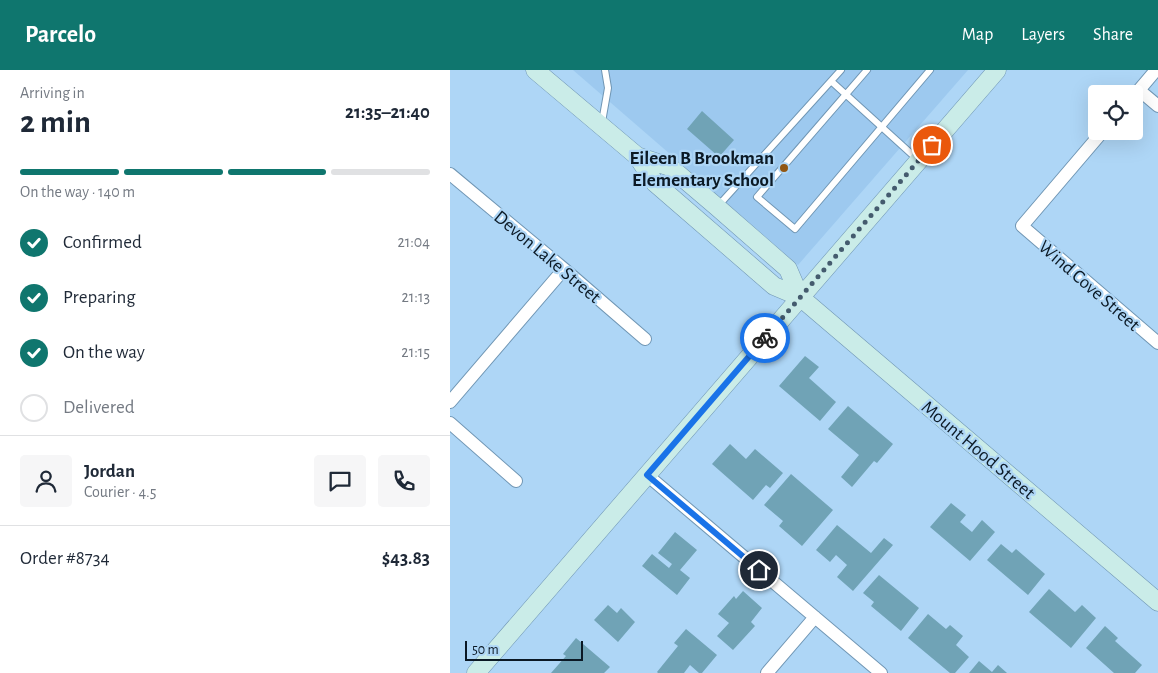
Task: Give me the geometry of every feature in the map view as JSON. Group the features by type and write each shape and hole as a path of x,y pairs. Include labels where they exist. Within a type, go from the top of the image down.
{"street":[{"name":"Mount Hood Street","path":"535,70 637,156 655,183 774,286 800,297 1158,602"},
{"path":"476,673 997,70"},
{"path":"1143,85 1156,70"},
{"path":"1143,97 1158,106"},
{"name":"Wind Cove Street","path":"1095,140 1022,226 1158,343"},
{"name":"Mount Hood Street","path":"637,156 670,168 717,207 788,269 800,297"},
{"name":"Devon Lake Street","path":"450,174 646,339"},
{"path":"450,402 564,269"},
{"path":"450,423 516,481"},
{"path":"647,475 881,673"},
{"path":"767,673 815,617"}],"lane":[{"path":"601,126 608,88 604,70"},
{"path":"717,207 839,70"},
{"path":"867,70 757,197 795,229 930,70"},
{"path":"831,81 918,160"}],"shaded area":[{"name":"Eileen B Brookman Elementary School","path":"573,70 968,70 798,265"}],"building":[{"path":"702,111 734,140 719,157 687,129"},
{"path":"805,356 819,367 809,378 836,402 820,421 779,386"},
{"path":"848,406 893,444 877,463 874,461 852,487 841,477 859,455 828,429"},
{"path":"730,444 746,459 755,449 783,473 770,488 766,485 753,500 712,464"},
{"path":"791,474 833,510 802,546 779,526 783,521 764,505"},
{"path":"951,503 966,515 960,522 972,532 982,520 995,532 970,561 930,527"},
{"path":"837,525 871,553 884,538 893,545 853,591 837,577 847,565 836,555 830,562 816,550"},
{"path":"675,532 697,550 680,570 690,578 677,595 642,566 652,554 669,568 672,564 658,553"},
{"path":"1001,544 1012,553 1016,549 1045,574 1028,595 987,560"},
{"path":"879,575 919,608 901,631 871,606 874,602 863,593"},
{"path":"1049,589 1075,612 1082,605 1096,618 1071,648 1029,612"},
{"path":"743,591 762,608 751,622 755,626 733,650 717,636 729,623 718,614 734,596 736,599"},
{"path":"608,605 617,613 621,608 635,622 618,642 594,620"},
{"path":"928,614 946,629 950,625 963,636 956,645 969,657 955,673 950,673 908,638"},
{"path":"1105,626 1118,638 1115,641 1142,665 1135,673 1114,673 1086,648"},
{"path":"686,629 717,655 702,673 699,673 690,665 684,673 658,673 678,646 674,643"},
{"path":"576,638 610,667 604,673 551,673 566,656 563,654"},
{"path":"979,661 992,672 998,665 1007,673 969,673"}],"way so far":[{"path":"765,338 932,145"}],"place":[{"name":"Eileen B Brookman Elementary School","path":"784,168"}],"route":[{"path":"759,570 647,475 765,338"}]}
